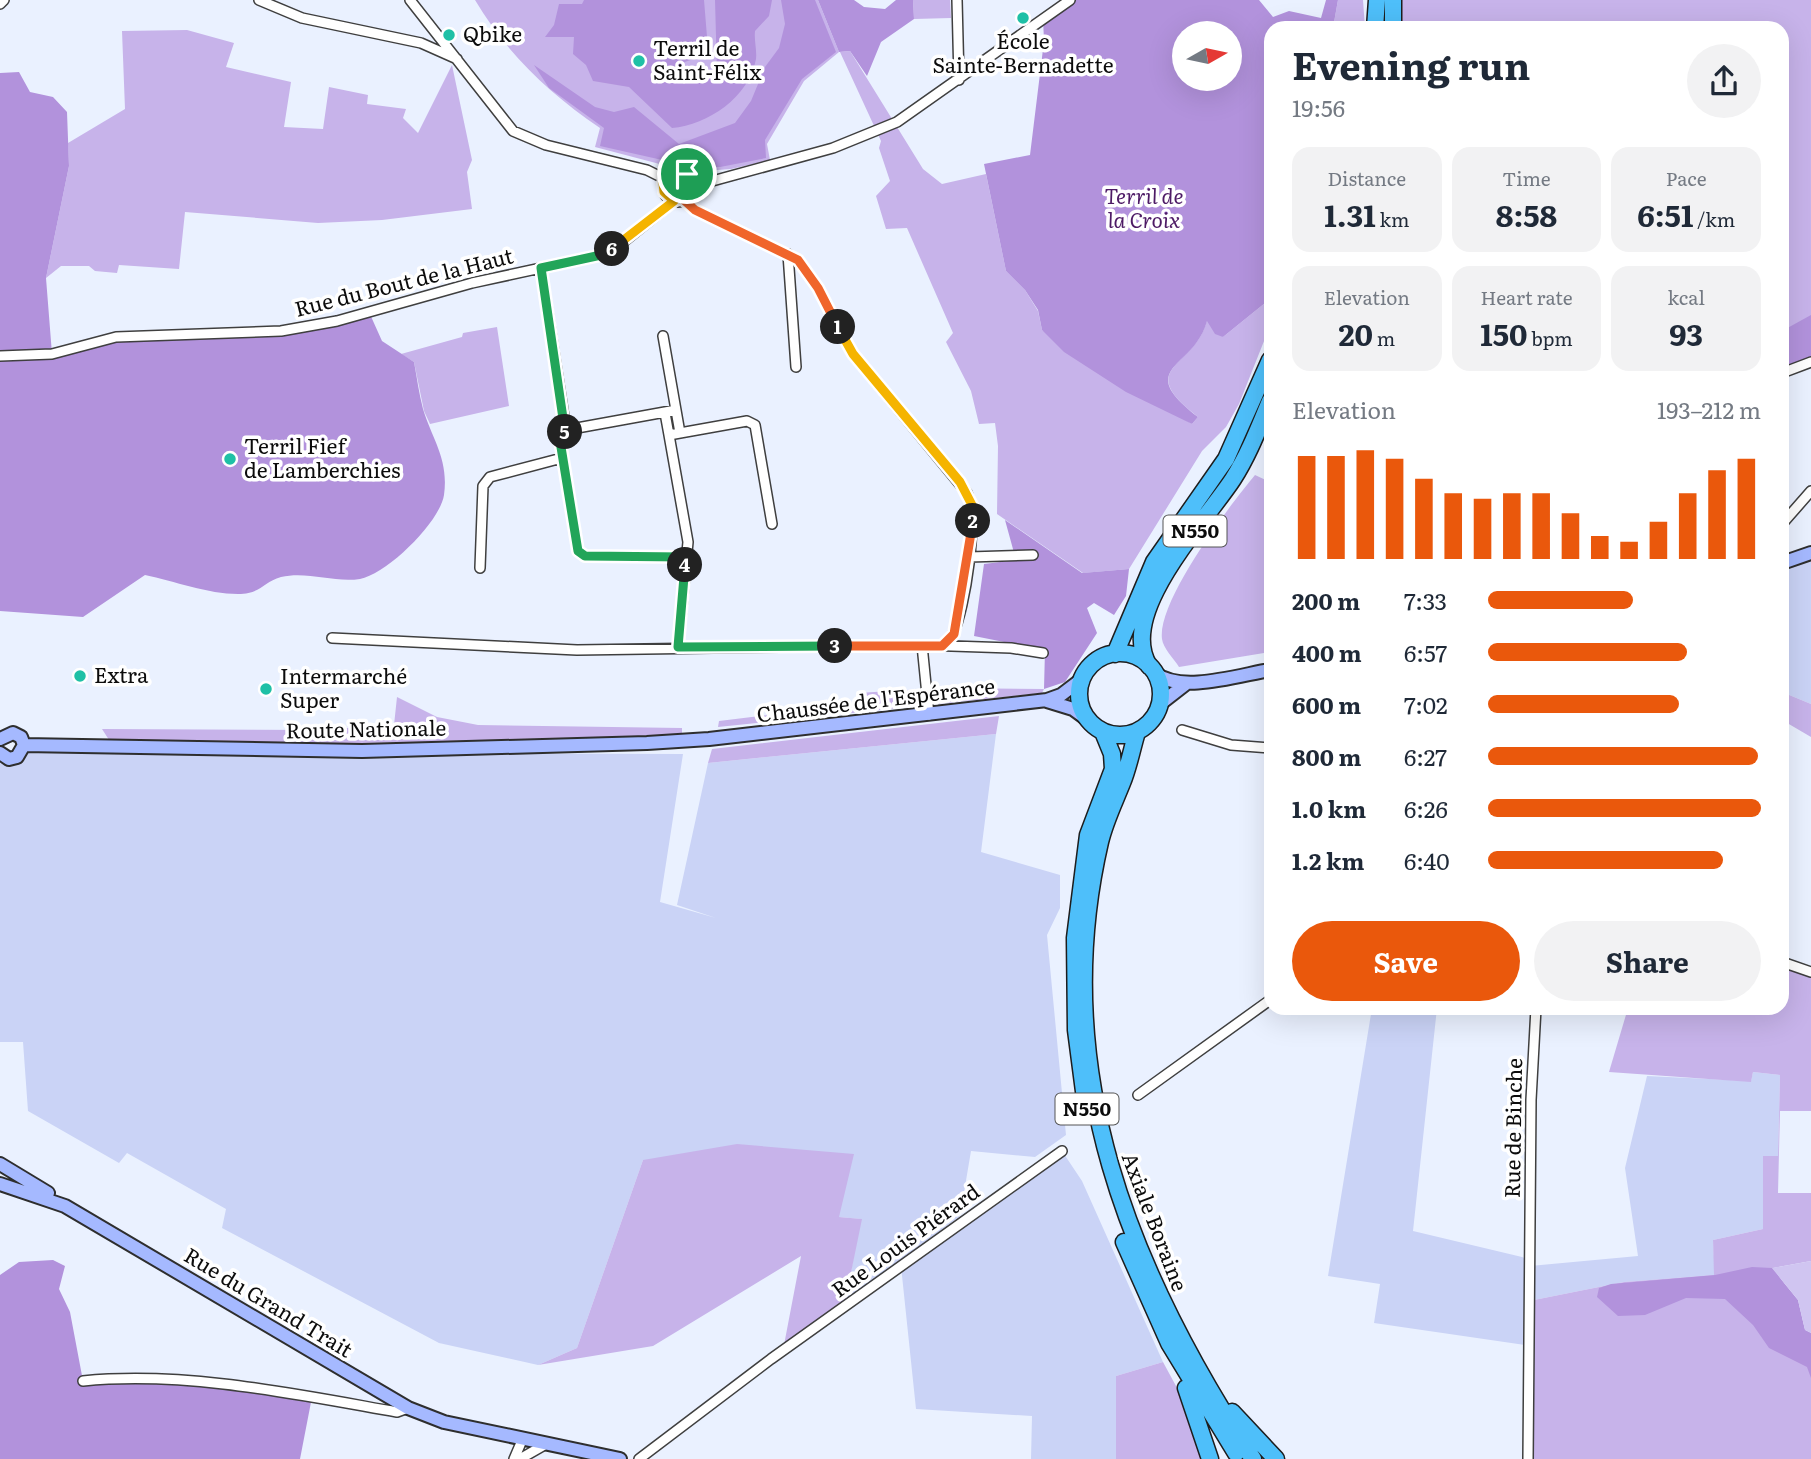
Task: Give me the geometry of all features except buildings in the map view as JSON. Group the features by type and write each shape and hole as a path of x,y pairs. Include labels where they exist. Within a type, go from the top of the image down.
{"highway":[{"path":"1376,21 1377,0"},
{"path":"1393,0 1393,21"},
{"name":"N550","path":"1115,654 1154,562 1226,459 1264,374"},
{"name":"N550","path":"1137,732 1151,721 1160,704 1160,690 1152,669 1142,655 1140,634 1154,596 1175,559 1241,466 1264,414"},
{"path":"1137,732 1119,735 1103,732 1088,720 1079,698 1082,679 1094,663 1115,654 1135,656 1152,669"},
{"name":"Axiale Boraine","path":"1103,732 1112,754 1113,769 1088,835 1082,862 1074,938 1076,1030 1088,1120 1105,1189 1136,1275 1169,1343 1240,1459"},
{"name":"Axiale Boraine","path":"1137,732 1098,852 1087,935 1086,1022 1098,1112 1117,1194 1151,1280 1194,1364 1253,1459"},
{"path":"1169,1343 1210,1459"},
{"path":"1194,1364 1230,1410 1276,1459"}],"main road":[{"path":"1789,562 1811,554"},
{"path":"1152,669 1163,680 1187,683 1264,671"},
{"path":"1047,700 1061,695 1082,679"},
{"path":"1160,704 1172,691 1187,683"},
{"path":"1047,700 1073,709 1088,720"},
{"name":"Chaussée de l'Espérance","path":"709,739 1047,700"},
{"path":"0,739 13,733 20,737 24,745 17,757 9,759 0,753"},
{"name":"Route Nationale","path":"24,745 362,751 709,739"},
{"path":"0,1164 65,1206"},
{"name":"Rue du Grand Trait","path":"3,1183 65,1206 408,1408 444,1422 620,1459"}],"street":[{"path":"259,0 302,18 421,43 458,60"},
{"path":"410,0 498,116 513,131 546,145 647,170 665,179"},
{"path":"957,0 959,80"},
{"path":"694,186 763,169 875,132 897,122 1070,0"},
{"path":"665,179 679,172 687,174 694,186 692,194 679,201"},
{"path":"665,179 664,192 695,210 788,254 806,270 853,354 967,493 973,517 969,557 954,634 942,646"},
{"name":"Rue du Bout de la Haut","path":"0,356 52,354 116,337 281,331 337,321 472,283 601,255 617,247 679,201"},
{"path":"788,254 796,367"},
{"path":"541,268 566,429 560,441 578,551 581,554 685,557"},
{"path":"663,336 680,433"},
{"path":"1789,370 1811,362"},
{"path":"566,429 676,410"},
{"path":"665,413 688,542 678,647"},
{"path":"669,435 747,421 755,425 772,524"},
{"path":"480,568 483,486 490,477 562,458"},
{"path":"1789,516 1811,491"},
{"path":"969,557 1033,555"},
{"path":"332,638 577,650 922,645 1044,653"},
{"path":"922,645 929,715"},
{"path":"1182,730 1231,745 1264,748"},
{"path":"1789,964 1811,972"},
{"path":"1138,1095 1264,1004"},
{"name":"Rue de Binche","path":"1528,1459 1531,1100 1536,1015"},
{"name":"Rue Louis Piérard","path":"639,1459 771,1359 1062,1151"},
{"path":"0,1171 3,1183 15,1180 15,1174"},
{"path":"83,1381 144,1377 312,1397 397,1412 408,1408"},
{"path":"522,1457 526,1439"},
{"path":"514,1459 526,1439"},
{"path":"522,1457 547,1444"}],"shaded area":[{"name":"Qbike","path":"475,0 818,0 839,52 804,81 767,144 770,160 731,169 690,172 595,147 600,128 563,101 530,71 487,20"},
{"path":"913,0 950,0 951,18 914,19"},
{"path":"1338,0 1363,0 1364,21 1334,21"},
{"path":"1401,0 1811,0 1811,362 1789,338 1789,21 1400,21"},
{"path":"187,30 234,43 226,67 291,82 284,127 323,129 329,87 368,95 367,104 406,109 403,118 418,133 452,65 472,160 467,172 472,209 382,220 318,223 185,212 179,269 119,265 117,273 95,271 89,266 61,266 46,278 69,166 68,143 125,109 122,31"},
{"path":"850,51 923,169 942,184 986,174 1006,271 1025,290 1038,311 1042,330 1192,424 1198,417 1179,400 1170,387 1169,377 1173,368 1191,349 1207,320 1223,337 1264,304 1264,341 1239,404 1226,427 1202,451 1129,569 1083,573 997,514 998,446 995,423 979,424 971,391 946,342 953,333 907,228 886,229 876,196 890,181 879,148 881,141 840,52"},
{"path":"497,327 509,406 430,424 424,411 414,362 401,354 462,337 463,333"},
{"path":"1255,475 1264,479 1264,653 1179,667 1166,650 1162,639 1164,622 1183,578 1229,508"},
{"path":"1811,553 1811,704 1789,695 1789,561"},
{"path":"939,688 1044,689 1042,693 718,727 719,721 855,704 858,693"},
{"path":"1789,695 1811,704 1811,737 1789,724"},
{"path":"397,697 437,717 478,725 682,728 682,734 396,743 111,743 102,729 315,730 394,725"},
{"path":"999,716 996,734 708,763 712,749"},
{"path":"996,734 981,852 1060,875 1060,908 1047,935 1066,1135 1035,1157 971,1151 960,1216 845,1302 861,1219 839,1217 643,1160 577,1348 538,1365 439,1343 222,1228 226,1209 127,1153 119,1163 28,1111 23,1042 0,1042 0,762 8,765 29,752 683,754 660,902 716,918 677,905 708,763"},
{"path":"1789,964 1811,972 1811,1111 1780,1111 1778,1193 1811,1193 1811,1261 1773,1268 1783,1282 1805,1330 1811,1333 1811,1459 1528,1459 1529,1301 1624,1282 1714,1275 1713,1240 1763,1229 1763,1156 1778,1156 1780,1075 1753,1072 1751,1082 1609,1072 1626,1015 1789,1015"},
{"path":"1371,1015 1436,1015 1413,1231 1522,1257 1529,1260 1530,1266 1638,1256 1625,1168 1647,1076 1751,1081 1753,1072 1780,1075 1778,1156 1763,1157 1763,1229 1713,1240 1715,1275 1624,1282 1529,1301 1525,1345 1374,1323 1380,1284 1328,1276"},
{"path":"737,1144 854,1154 839,1217 862,1219 845,1302 784,1345 801,1256 653,1346 538,1365 577,1348 643,1160"},
{"path":"1062,1151 1082,1181 1163,1362 1116,1376 1116,1459 1031,1459 1032,1416 916,1409 901,1266"},
{"path":"1811,1261 1811,1333 1805,1330 1798,1300 1772,1268"},
{"path":"1163,1362 1189,1410 1203,1459 1116,1459 1116,1376"}],"green space":[{"path":"584,0 704,0 708,49 702,56 679,64 695,78 717,73 715,0 772,0 769,16 755,31 756,59 752,73 736,97 713,115 686,126 672,128 629,87 593,81 586,65 573,54 574,37 545,37 554,25 559,4 582,4"},
{"path":"781,0 815,0 836,52 802,79 765,140 766,158 720,167 689,166 600,146 604,128 549,88 534,65 595,107 614,112 634,107 679,144 735,123 751,101 765,67 779,48 785,24"},
{"path":"818,0 854,0 864,7 885,9 896,0 913,0 914,19 881,42 867,76 850,51 839,52"},
{"name":"Terril de la Croix","path":"1065,0 1259,0 1273,17 1289,11 1321,18 1326,0 1338,0 1334,21 1264,21 1264,304 1223,337 1215,334 1207,321 1200,337 1173,368 1168,377 1170,387 1179,400 1198,417 1192,424 1126,392 1064,352 1042,330 1038,310 1025,290 1006,271 984,164 1030,155 1044,41 1043,18"},
{"path":"19,72 30,92 53,97 67,112 69,166 46,278 52,354 116,337 281,331 369,312 382,341 414,362 423,409 442,460 444,495 433,519 423,532 384,568 360,579 350,580 301,575 281,577 252,592 238,594 203,590 145,575 83,617 0,611 0,73"},
{"path":"1811,315 1811,362 1789,370 1789,327"},
{"path":"1005,520 1082,573 1129,569 1126,596 1114,615 1094,603 1087,608 1097,633 1065,682 1044,689 1045,650 974,636 984,564 1016,560"},
{"path":"53,1260 65,1266 59,1289 70,1312 83,1381 126,1377 312,1397 300,1459 0,1459 0,1275 19,1262"},
{"path":"1752,1267 1772,1268 1798,1300 1805,1330 1811,1333 1811,1378 1807,1367 1769,1348 1753,1325 1725,1299 1686,1298 1645,1315 1618,1316 1597,1297 1599,1288 1611,1284 1715,1275"}],"place":[{"name":"École Sainte-Bernadette","path":"1023,18"},
{"name":"Qbike","path":"449,35"},
{"name":"Terril de Saint-Félix","path":"639,61"},
{"name":"Terril Fief de Lamberchies","path":"230,459"},
{"name":"Extra","path":"80,676"},
{"name":"Intermarché Super","path":"266,689"}],"route":[{"path":"674,172 687,174 694,186 692,194 684,200 695,210 798,260 818,288 853,354 967,493 973,517 969,557 954,634 942,646 678,647 685,557 585,556 578,551 560,441 566,429 541,268 601,255 617,247 674,201 664,192 663,183 668,175 674,172"}]}
